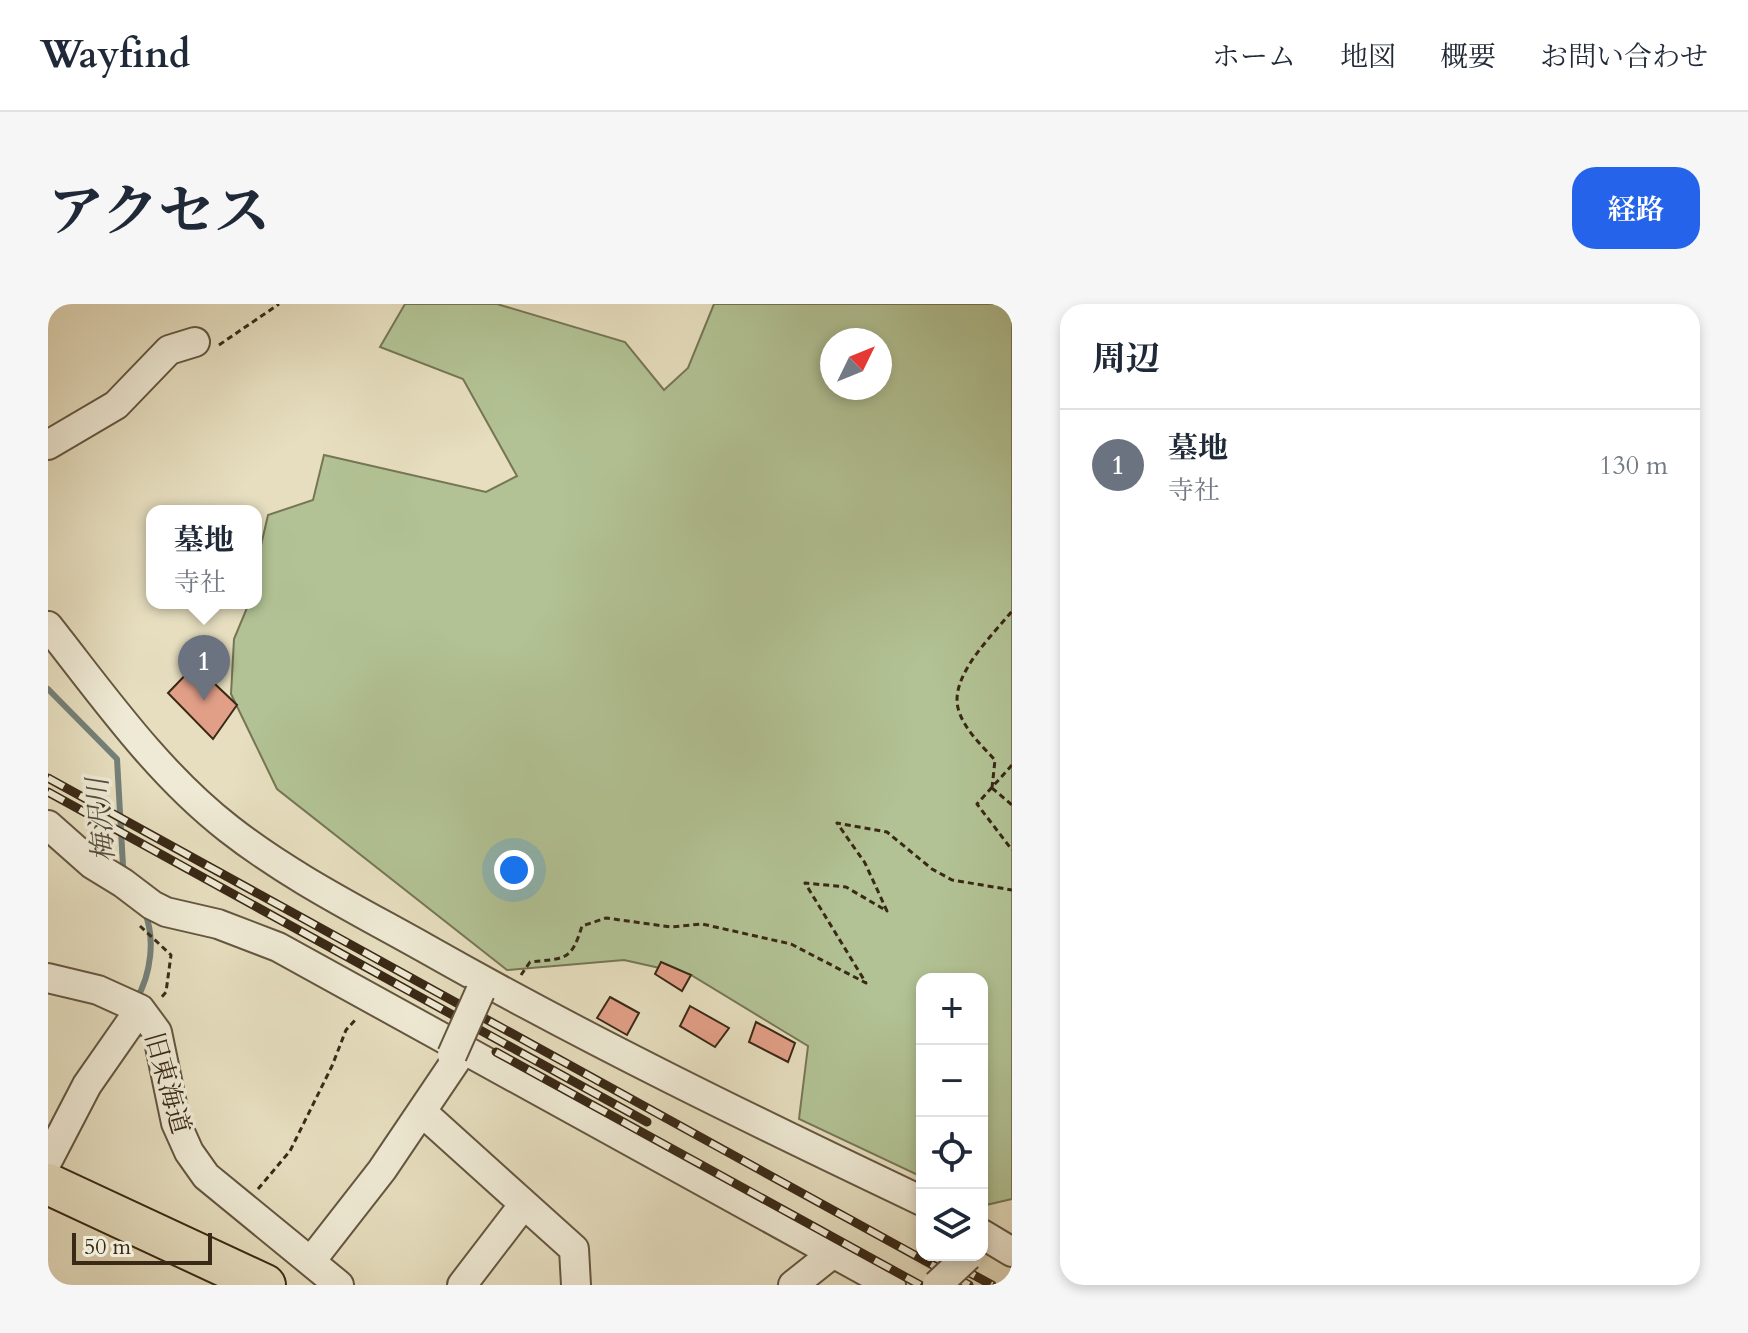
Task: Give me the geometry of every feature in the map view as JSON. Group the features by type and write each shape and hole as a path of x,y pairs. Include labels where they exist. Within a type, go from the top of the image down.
{"highway":[{"path":"49,1177 253,1283"}],"street":[{"path":"48,445 116,405 169,350 195,342"},
{"path":"48,626 157,764 229,829 297,875 494,994 916,1198"},
{"path":"48,825 92,864 123,883 146,915 166,912 218,924 278,947 458,1053 891,1285"},
{"path":"48,978 98,990 137,1008 87,1085 49,1177"},
{"path":"311,1261 382,1170 422,1112 494,994"},
{"name":"旧東海道","path":"137,1008 157,1032 176,1123 189,1152 206,1176 339,1285"},
{"path":"422,1112 574,1249 576,1285"},
{"path":"462,1285 524,1204"},
{"path":"793,1285 832,1254"},
{"path":"937,1285 966,1261"}],"path":[{"path":"195,342 219,345 279,304"},
{"path":"992,788 995,760 972,735 958,707 962,674 1012,611"},
{"path":"1012,765 977,804 1012,850"},
{"path":"992,788 1012,805"},
{"path":"494,994 530,962 562,958 575,949 582,926 606,918 671,927 702,924 791,944 866,983 805,883 846,887 887,911 865,863 837,823 887,832 932,869 952,880 1012,890"},
{"path":"137,1008 166,992 171,955 146,915"},
{"path":"243,1207 290,1151 332,1066 346,1030 374,1001"}],"green space":[{"path":"405,304 497,304 625,342 664,390 688,368 714,304 1012,304 1012,1199 988,1205 988,973 916,973 916,1174 799,1119 808,1046 691,975 624,960 507,970 277,789 231,694 234,639 246,609 262,609 262,541 268,515 313,500 324,455 486,492 517,476 463,379 380,347"}],"building":[{"path":"195,665 237,705 213,739 168,693"},
{"path":"661,962 691,975 682,991 655,974"},
{"path":"610,997 639,1013 627,1035 597,1018"},
{"path":"690,1006 729,1028 715,1047 680,1026"},
{"path":"756,1022 795,1043 788,1062 749,1042"}],"waterway":[{"name":"梅沢川","path":"48,689 117,759 123,866 126,872"},
{"name":"梅沢川","path":"136,1000 150,956 150,932 144,911"}],"railway":[{"path":"48,778 969,1285"},
{"path":"48,792 647,1122"},
{"path":"496,1052 920,1285"},
{"path":"959,1267 992,1285"}],"place":[{"name":"墓地","path":"204,701"}]}
